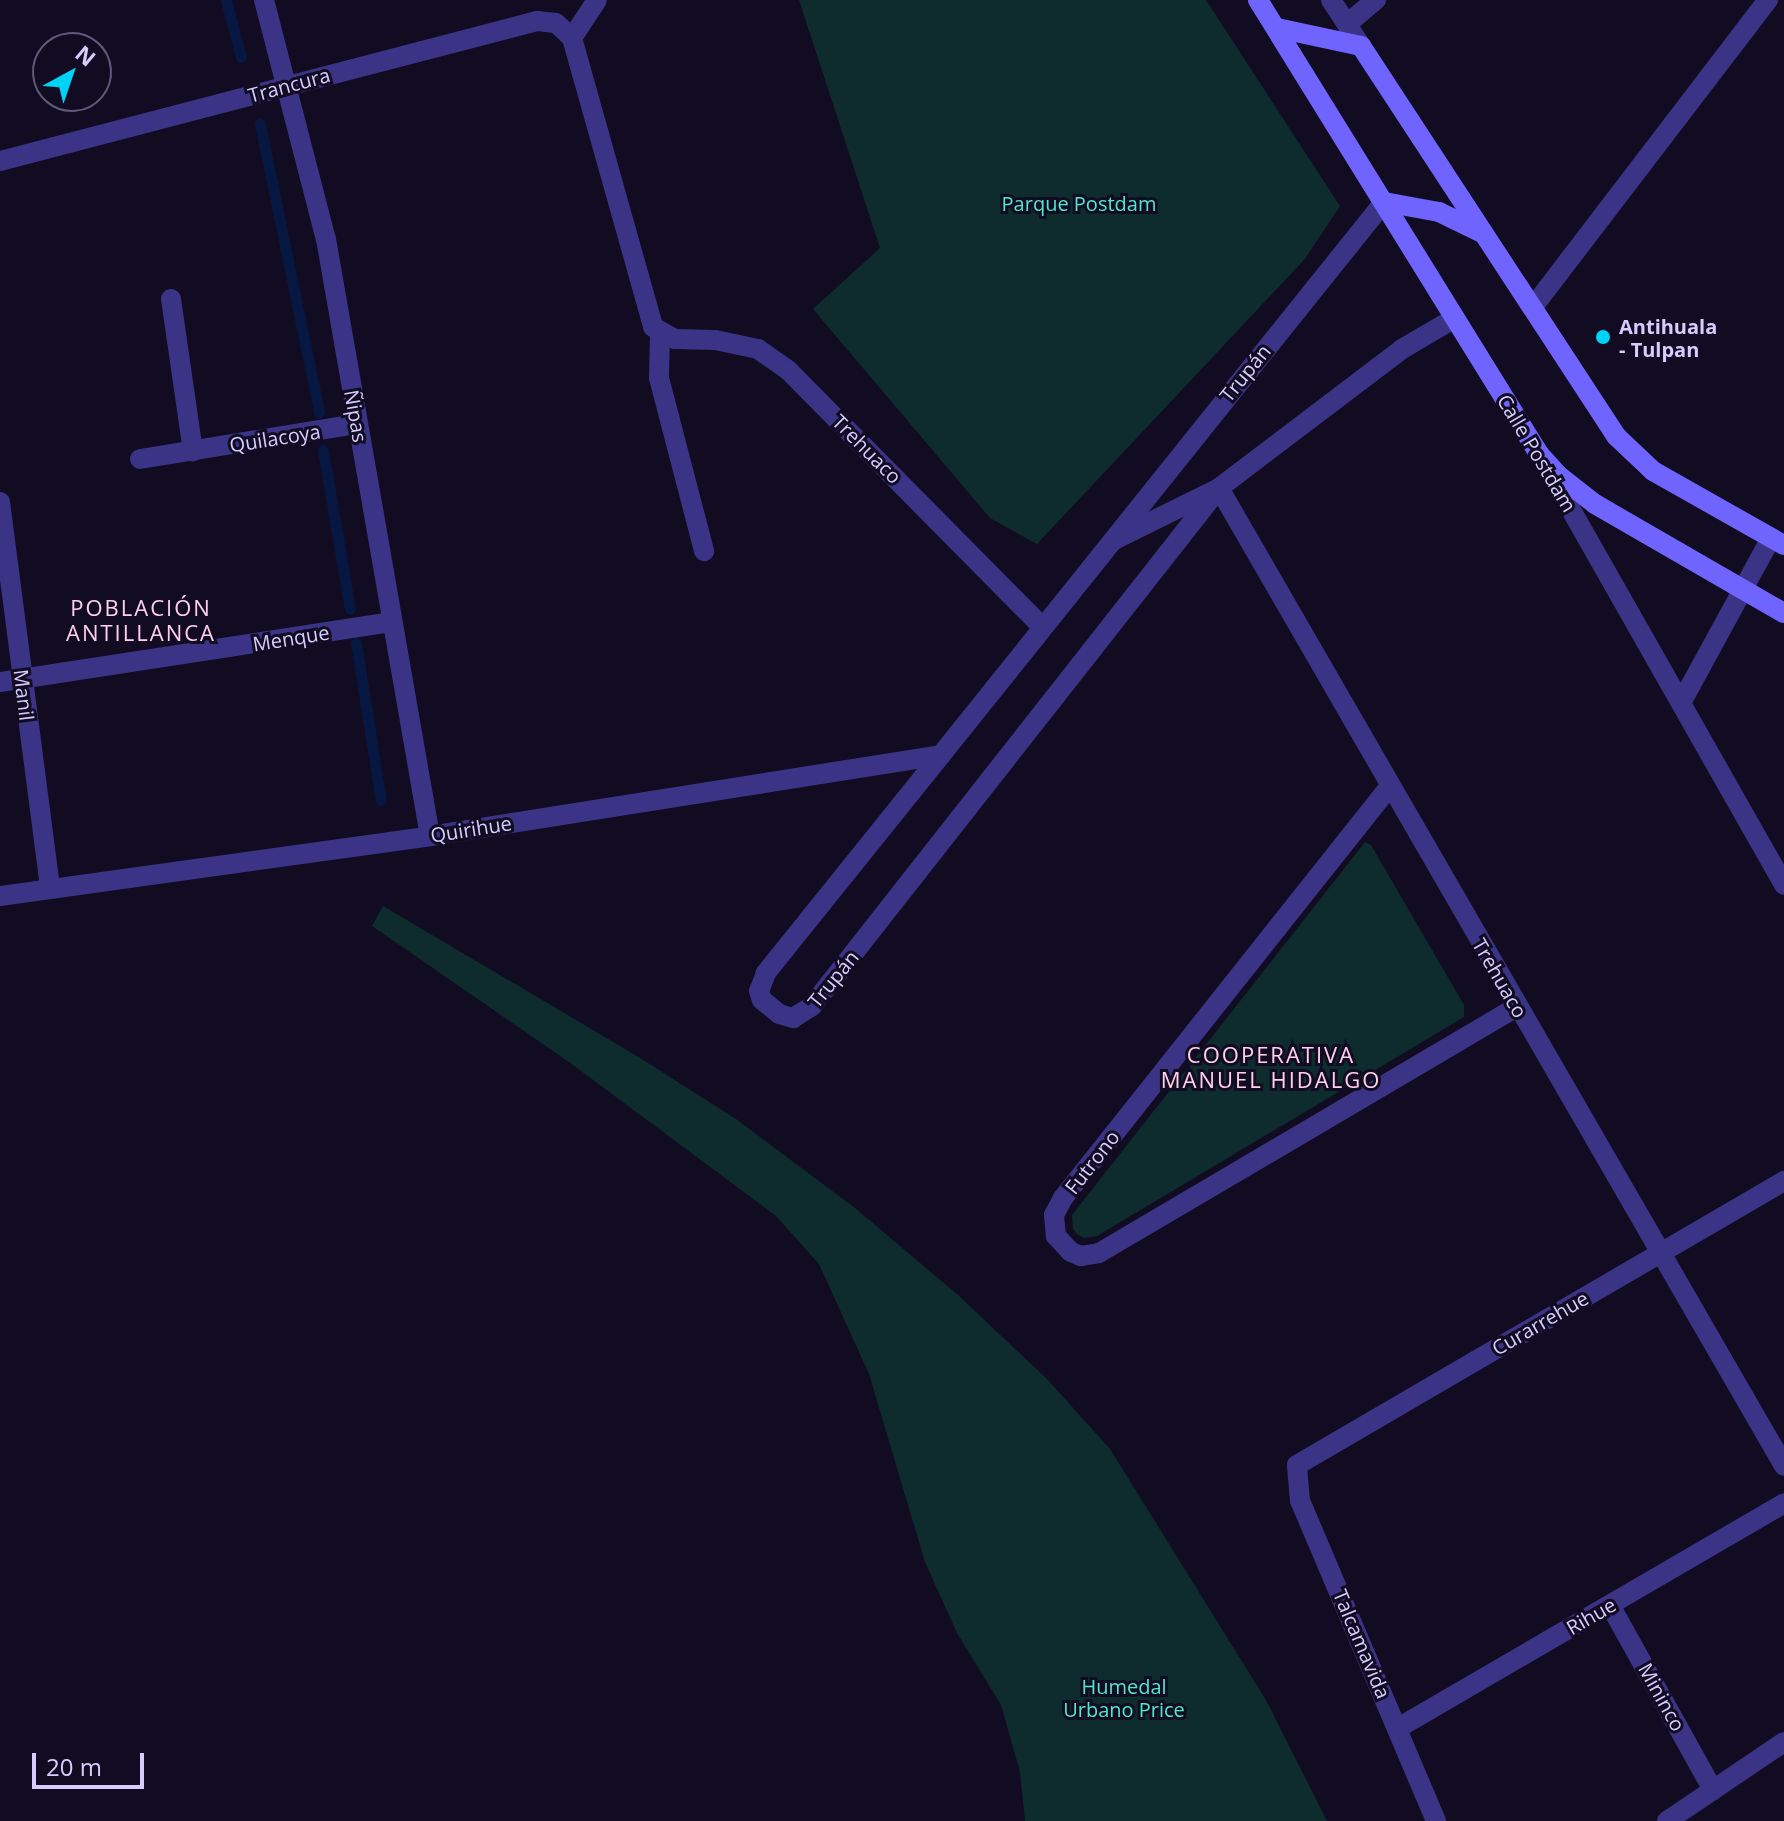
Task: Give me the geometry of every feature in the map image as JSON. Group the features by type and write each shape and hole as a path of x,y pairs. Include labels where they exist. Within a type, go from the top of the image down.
{"main road":[{"name":"Calle Postdam","path":"1258,0 1539,454"},
{"path":"1277,28 1361,46 1601,414 1635,456 1674,484 1778,542"},
{"path":"1384,202 1439,212 1486,235"},
{"path":"1539,454 1558,475 1595,504 1784,613"}],"street":[{"name":"Ñipas","path":"264,0 326,239 430,836"},
{"path":"597,0 572,38 648,320 660,333 659,378 704,551"},
{"path":"1331,0 1361,46"},
{"path":"1347,24 1376,0"},
{"path":"1533,307 1768,0"},
{"name":"Trancura","path":"0,161 537,21 556,23 572,38"},
{"name":"Trupán","path":"1219,488 807,1012 793,1018 779,1014 762,1000 759,991 766,973 1384,202"},
{"path":"171,299 193,451"},
{"name":"Trupán","path":"1107,544 1219,488 1402,349 1455,318"},
{"name":"Trehuaco","path":"660,333 675,339 715,340 758,349 788,370 1042,627"},
{"name":"Quilacoya","path":"140,459 357,424"},
{"name":"Calle Postdam","path":"1539,454 1784,885"},
{"name":"Trehuaco","path":"1219,488 1516,1007 1784,1466"},
{"name":"Manil","path":"0,502 50,888"},
{"path":"1681,703 1743,590 1778,542"},
{"name":"Menque","path":"0,682 392,622"},
{"name":"Quirihue","path":"0,896 430,836 941,755"},
{"name":"Futrono","path":"1390,786 1063,1198 1054,1215 1056,1236 1071,1252 1081,1256 1099,1253 1516,1007"},
{"name":"Curarrehue","path":"1297,1465 1784,1181"},
{"name":"Talcamavida","path":"1297,1465 1300,1501 1436,1821"},
{"name":"Rihue","path":"1398,1728 1784,1503"},
{"name":"Mininco","path":"1610,1605 1713,1790"},
{"path":"1667,1821 1784,1742"}],"green space":[{"name":"Parque Postdam","path":"799,0 1206,0 1340,206 1304,260 1037,544 990,518 813,309 880,248"},
{"path":"1365,842 1371,845 1464,1005 1464,1017 1097,1236 1084,1238 1077,1234 1073,1229 1072,1215"},
{"name":"Humedal Urbano Price","path":"383,906 637,1056 736,1119 855,1208 958,1295 1047,1379 1110,1449 1266,1700 1327,1821 1025,1821 1020,1772 1001,1705 957,1633 925,1562 869,1374 819,1264 776,1216 569,1062 372,926"}],"waterway":[{"path":"226,0 241,57"},
{"path":"260,124 319,412"},
{"path":"323,450 350,609"},
{"path":"356,643 381,800"}],"place":[{"name":"Antihuala - Tulpan","path":"1603,337"}],"district":[{"name":"POBLACIÓN ANTILLANCA","path":"141,620"},
{"name":"COOPERATIVA MANUEL HIDALGO","path":"1271,1066"}]}
